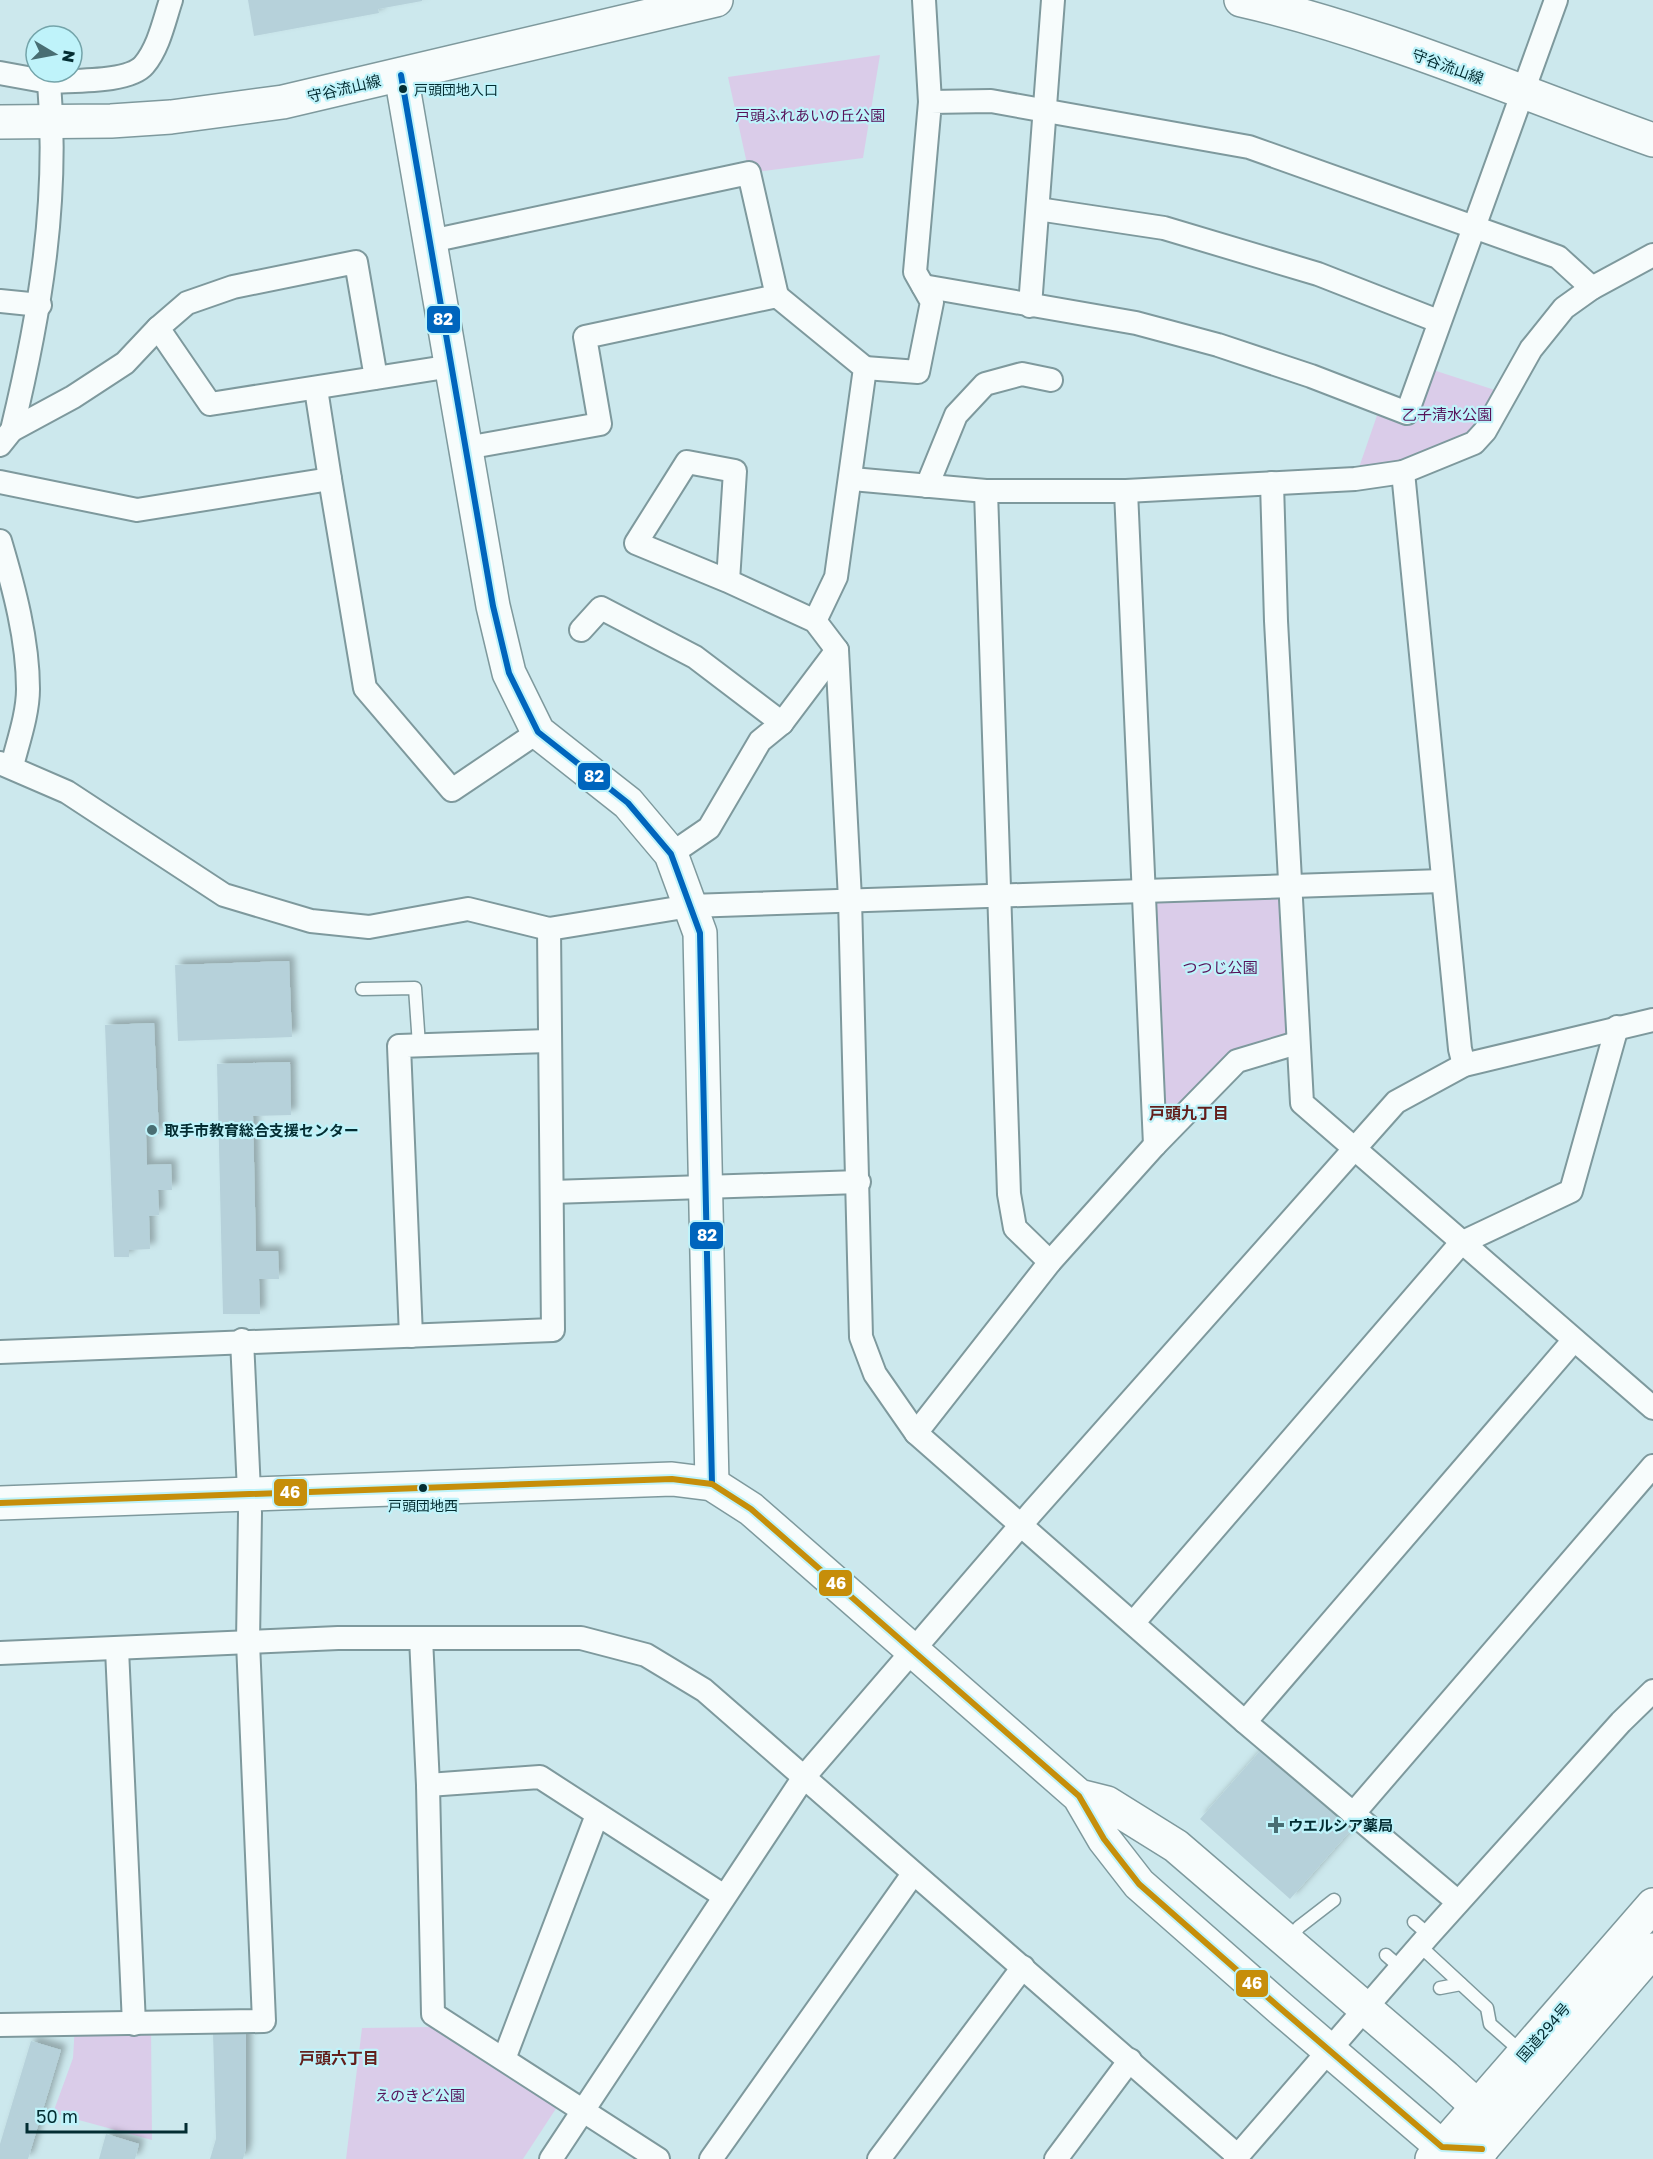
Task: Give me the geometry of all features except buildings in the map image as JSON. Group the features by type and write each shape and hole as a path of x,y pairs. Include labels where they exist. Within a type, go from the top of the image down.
{"main road":[{"name":"守谷流山線","path":"0,122 111,121 231,110 283,102 716,0"},
{"name":"守谷流山線","path":"1241,0 1316,20 1382,42 1653,140"},
{"path":"401,75 493,606 509,673 538,732 628,803 671,854 700,933 712,1484"},
{"path":"0,1503 672,1479 712,1484 751,1509 1079,1796 1104,1839 1139,1884 1330,2049 1437,2153 1478,2156 1478,2106 1288,1940 1176,1846 1107,1803 1079,1796"},
{"name":"国道294号","path":"1437,2153 1653,1905"},
{"name":"国道294号","path":"1478,2156 1653,1950"}],"street":[{"path":"84,80 119,77 144,66 160,36 171,0"},
{"path":"430,241 749,173 777,296 865,368 918,372 932,302 915,272 930,102 924,0"},
{"path":"1030,306 1053,0"},
{"path":"923,286 1136,323 1218,345 1311,375 1407,413 1438,321 1556,0"},
{"path":"0,73 24,77"},
{"path":"6,437 40,305 49,220 53,123 50,84"},
{"path":"930,102 991,102 1249,147 1558,257 1592,288"},
{"path":"1038,209 1164,228 1318,274 1438,321"},
{"path":"852,479 986,491 1126,491 1355,478 1403,472 1474,443 1485,431 1526,358 1551,322 1564,308 1592,288 1653,255"},
{"path":"6,437 125,363 158,328 186,303 233,286 356,262 376,378"},
{"path":"466,448 600,424 585,337 777,296"},
{"path":"0,301 40,305"},
{"path":"158,328 210,404 452,366"},
{"path":"815,621 836,577 852,479 865,368"},
{"path":"927,486 956,415 985,384 1022,374 1051,380"},
{"path":"316,389 365,688 452,790 538,732"},
{"path":"728,581 735,471 687,462 636,543 728,581 815,621 837,650 850,899 859,1182 861,1337 875,1374 916,1433 1134,1622 1245,1722 1458,1902"},
{"path":"1403,472 1442,881 1460,1049 1464,1065"},
{"path":"0,482 136,510 330,479"},
{"path":"1272,483 1297,1043 1302,1103 1653,1408"},
{"path":"986,491 1009,1194 1015,1228 1050,1262"},
{"path":"1126,491 1155,1145"},
{"path":"0,541 17,606 28,690 6,764 67,792 224,895 311,921 369,927 468,909 549,929 690,906 1442,881"},
{"path":"581,630 601,608 695,657 782,723"},
{"path":"671,854 709,828 760,741 782,723 837,650"},
{"path":"0,1352 553,1330 549,929"},
{"path":"551,2159 804,1777 1021,1525 1396,1102 1464,1065 1653,1020"},
{"path":"1134,1622 1461,1243 1571,1191 1617,1027"},
{"path":"411,1335 399,1046 549,1041"},
{"path":"916,1433 1050,1262 1155,1145 1237,1061 1297,1043"},
{"path":"552,1192 859,1182"},
{"path":"1245,1722 1574,1340"},
{"path":"0,2025 264,2021 249,1642 249,1493 242,1341"},
{"path":"1353,1814 1653,1466"},
{"path":"422,1638 434,2014 658,2159"},
{"path":"0,1653 249,1642 422,1638 582,1638 646,1655 704,1690 913,1874 1130,2060 1237,2157 1366,2008 1393,1961 1458,1902 1621,1722 1653,1691"},
{"path":"117,1649 134,2024"},
{"path":"428,1785 540,1777 724,1896"},
{"path":"504,2059 597,1815"},
{"path":"711,2159 913,1874"},
{"path":"879,2159 1023,1967"},
{"path":"1056,2159 1130,2060"}],"lane":[{"path":"362,989 415,988 419,1045"},
{"path":"1288,1940 1299,1927 1334,1900"},
{"path":"1421,1934 1461,1984 1487,2008 1490,2024 1524,2054"},
{"path":"1440,1988 1461,1984"}],"green space":[{"name":"戸頭ふれあいの丘公園","path":"880,55 863,158 749,173 728,77"},
{"name":"乙子清水公園","path":"1424,367 1504,393 1485,431 1355,479 1381,404 1407,413"},
{"name":"つつじ公園","path":"1290,886 1297,1043 1237,1061 1155,1145 1144,891"},
{"path":"75,2024 151,2024 152,2140 53,2113 73,2058"},
{"name":"えのきど公園","path":"432,2027 559,2104 523,2159 346,2159 362,2028"}],"transit line":[{"name":"82","path":"401,75 493,606 509,673 538,732 628,803 671,854 700,933 712,1484"},
{"name":"46","path":"0,1503 672,1479 712,1484 751,1509 1079,1796 1104,1839 1139,1884 1280,2008 1442,2147 1482,2149"}],"place":[{"name":"戸頭団地入口","path":"403,89"},
{"name":"取手市教育総合支援センター","path":"152,1130"},
{"name":"戸頭団地西","path":"423,1488"},
{"name":"ウエルシア薬局","path":"1276,1825"}],"district":[{"name":"戸頭九丁目","path":"1189,1113"},
{"name":"戸頭六丁目","path":"339,2058"}]}
